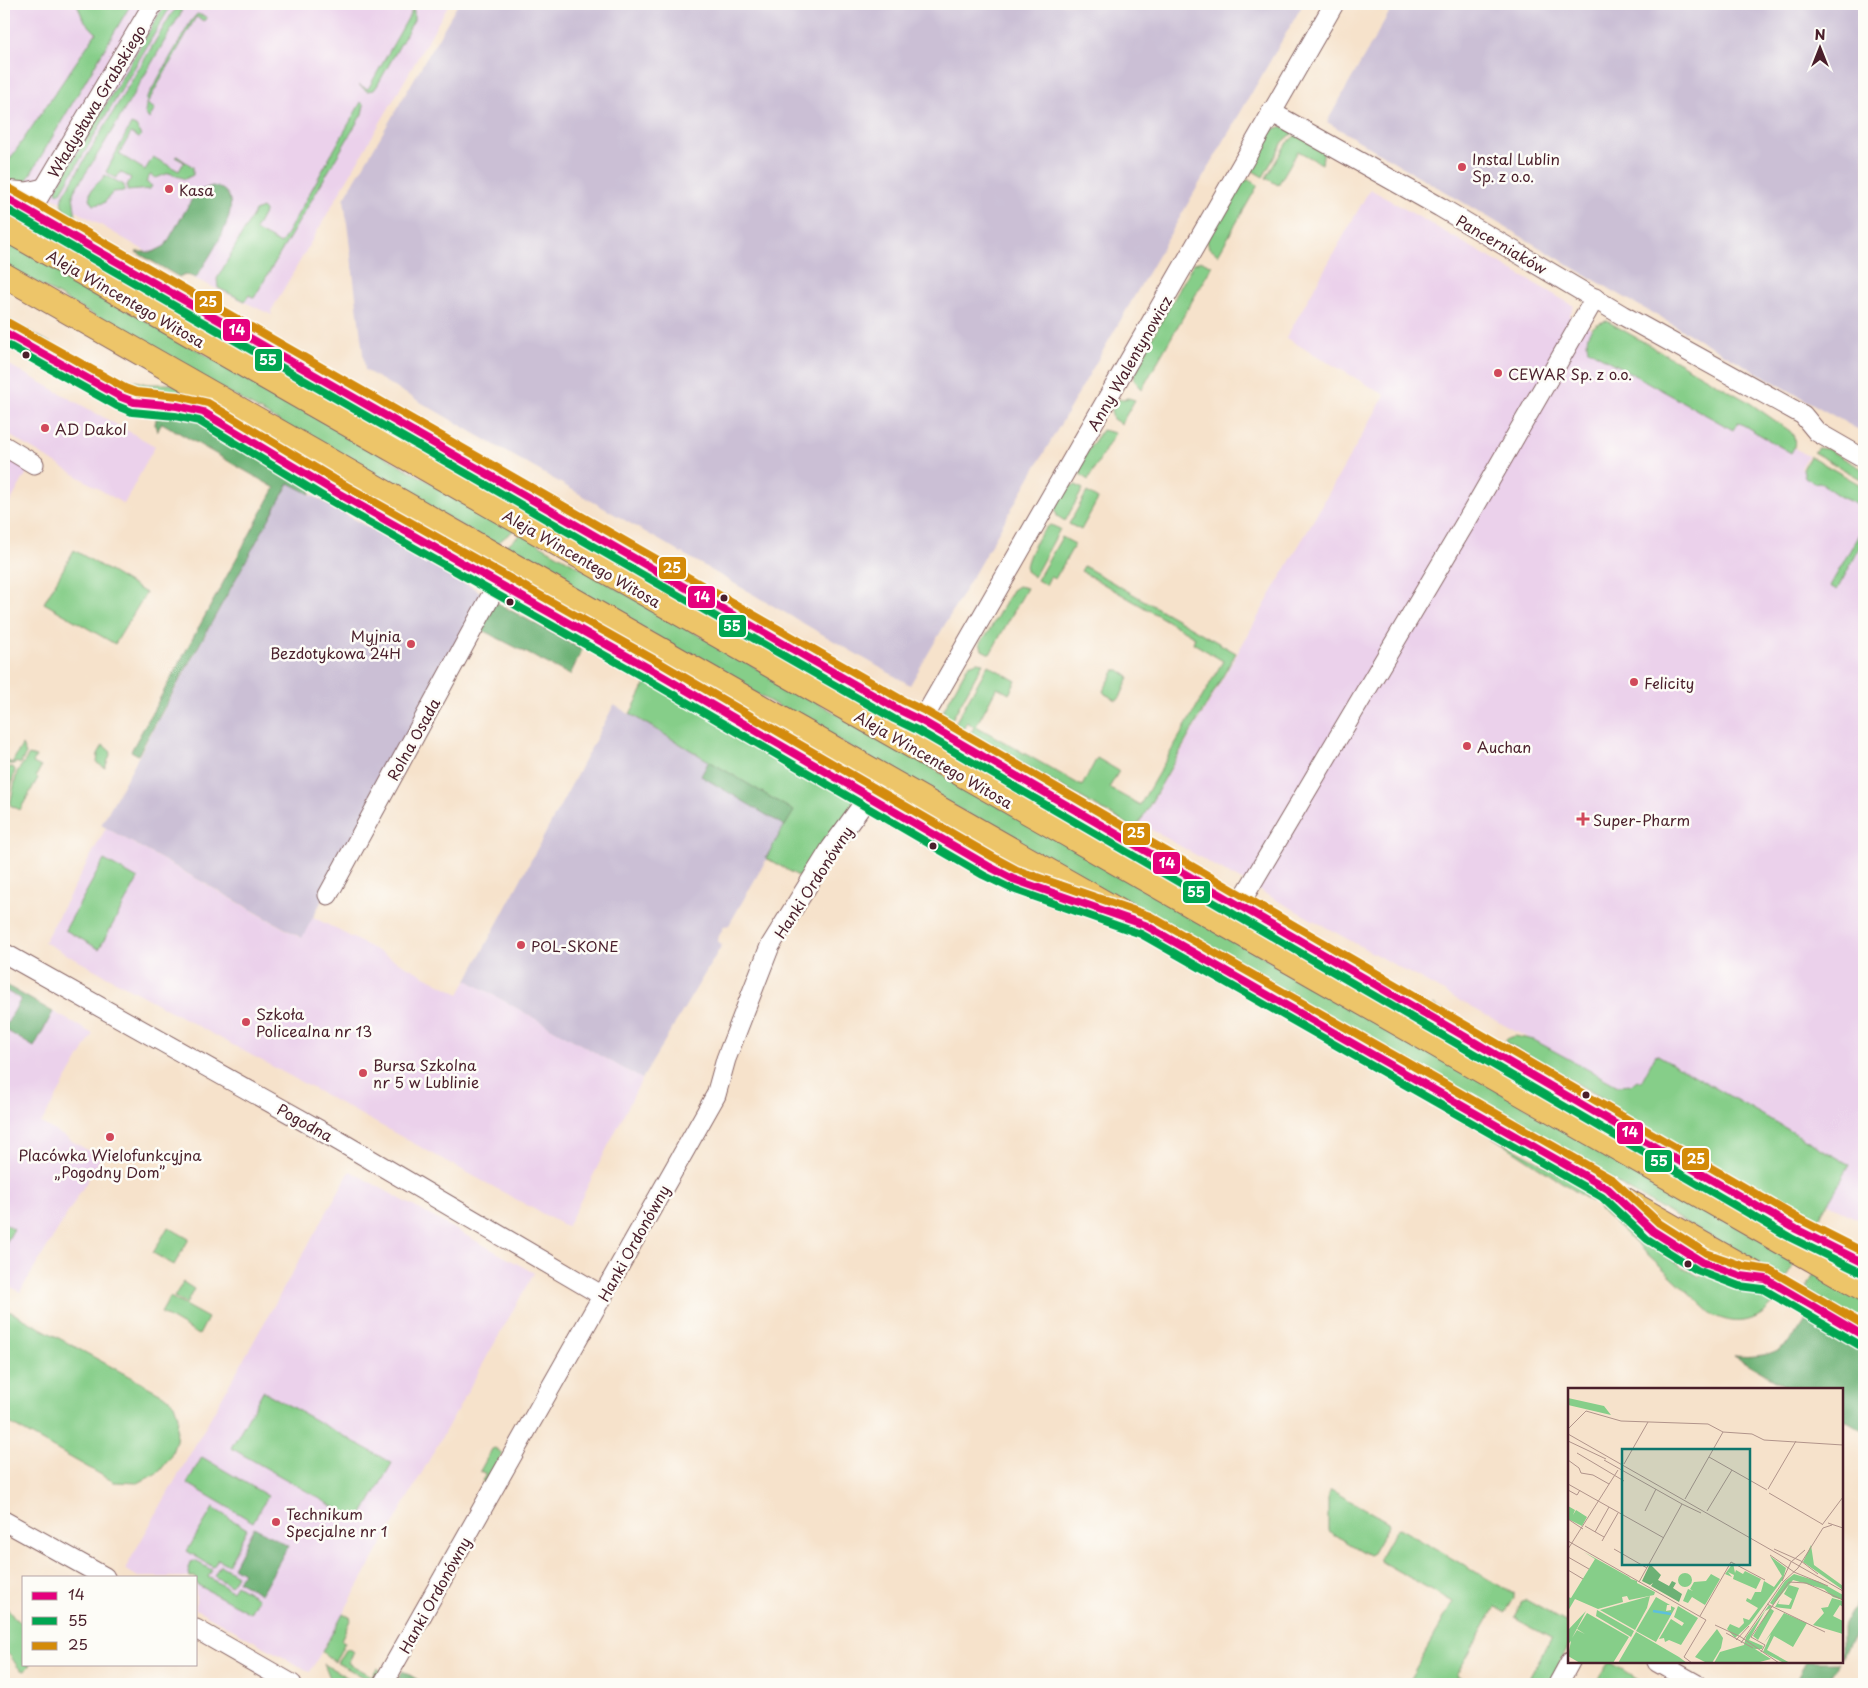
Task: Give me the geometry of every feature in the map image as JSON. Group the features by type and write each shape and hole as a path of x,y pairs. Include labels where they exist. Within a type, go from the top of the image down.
{"main road":[{"name":"Aleja Wincentego Witosa","path":"4,228 967,777 1841,1264 1864,1289"},
{"path":"4,275 1864,1336"},
{"path":"967,777 1042,806 1238,905"},
{"path":"870,796 1002,874 1145,925"},
{"path":"1374,1057 1473,1128"}],"street":[{"name":"Władysława Grabskiego","path":"4,190 27,192 44,188 153,4"},
{"name":"Anny Walentynowicz","path":"922,721 1117,383 1270,112 1334,4"},
{"name":"Pancerniaków","path":"1270,112 1733,378 1743,380 1803,415 1817,432 1864,459"},
{"path":"30,212 44,188"},
{"path":"44,188 60,230"},
{"name":"Aleja Wincentego Witosa","path":"4,197 890,705 922,721 1238,905 1791,1237"},
{"path":"1238,905 1488,484 1595,298"},
{"path":"4,332 120,397 134,402 177,406 203,412 329,488 870,796"},
{"path":"4,446 34,464"},
{"name":"Rolna Osada","path":"328,895 498,583"},
{"name":"Hanki Ordonówny","path":"383,1684 716,1095 726,1058 770,946 832,848 870,796"},
{"name":"Pogodna","path":"4,952 339,1141 603,1296"},
{"name":"Aleja Wincentego Witosa","path":"1841,1264 1864,1263"},
{"path":"4,1521 102,1576"},
{"path":"198,1630 292,1684"},
{"path":"1558,1684 1569,1663"},
{"path":"1659,1663 1696,1684"}],"shaded area":[{"path":"4,4 449,4 271,311 272,315 185,274 4,169"},
{"path":"458,4 1303,4 910,685 365,370 344,199"},
{"path":"1394,4 1864,4 1864,433 1608,288 1327,122"},
{"path":"1370,189 1574,306 1569,316 1808,456 1801,468 1864,502 1864,1223 1140,823 1385,395 1286,338"},
{"path":"4,362 155,446 124,504 4,432"},
{"path":"4,452 30,467 4,513"},
{"path":"289,482 484,594 302,938 101,825"},
{"name":"POL-SKONE","path":"614,705 794,811 729,925 724,926 717,940 722,945 642,1079 467,980"},
{"path":"106,828 301,938 313,917 459,994 467,980 642,1079 567,1227 44,942"},
{"path":"4,984 93,1034 41,1123 101,1158 20,1292 4,1283"},
{"path":"350,1171 534,1273 310,1672 198,1610 198,1576 136,1576 125,1569"}],"green space":[{"path":"77,4 131,4 27,180 18,183 10,182 4,179 4,165 6,165 96,33 83,19"},
{"path":"165,4 172,4 61,192 57,193 56,189"},
{"path":"182,4 181,13 74,191 76,218 67,213 63,208 62,198 172,13"},
{"path":"406,5 414,10 414,20 377,86 374,90 367,91 359,85 368,89 412,11 404,6"},
{"path":"197,14 207,17 204,21 196,17 147,104 155,109 149,119 145,113 147,98 191,21"},
{"path":"361,102 364,105 362,114 254,298 249,295 245,301 218,288 217,279 255,211 262,208 265,211 255,230 281,244"},
{"path":"131,124 136,126 141,136 139,138 131,133 119,154 145,170 153,157 179,171 184,162 175,157 177,156 193,167 193,175 185,179 169,173 156,178 150,175 146,182 152,186 150,189 127,191 127,185 131,178 120,172 116,178 106,172"},
{"path":"1281,127 1294,132 1283,142 1263,177 1253,171 1251,167 1273,129"},
{"path":"1297,134 1324,148 1322,164 1298,151 1278,185 1266,178 1286,144"},
{"path":"105,175 124,185 124,191 113,192 104,203 94,205 90,196 91,192"},
{"path":"1242,180 1249,180 1258,185 1218,255 1209,248 1207,240"},
{"path":"212,186 225,191 230,200 230,213 218,242 196,278 185,274 179,277 136,252 153,252 165,246 196,192"},
{"path":"4,205 529,507 524,515 4,218"},
{"path":"4,240 514,530 495,545 4,264"},
{"path":"1202,261 1212,266 1142,389 1134,380 1135,369 1194,263"},
{"path":"4,317 125,385 137,396 4,322"},
{"path":"1607,321 1747,401 1790,431 1795,442 1791,453 1738,422 1733,430 1588,349 1587,339 1591,330 1598,324"},
{"path":"123,378 147,384 172,384 481,556 474,562 423,531 209,410 145,395 144,391"},
{"path":"1128,398 1135,400 1121,424 1113,419 1111,411 1117,400"},
{"path":"158,411 190,413 311,487 310,494 289,483 138,755 131,751 275,488 162,423 157,432 155,424"},
{"path":"1102,430 1115,433 1088,480 1081,475 1080,462"},
{"path":"1819,448 1827,449 1864,470 1864,481 1813,452"},
{"path":"1810,456 1864,487 1864,508 1839,496 1819,482 1815,483 1805,477 1803,469"},
{"path":"1076,485 1083,489 1065,521 1057,516 1055,508 1067,487"},
{"path":"1087,492 1098,499 1081,530 1069,524"},
{"path":"537,510 1070,814 1009,783 810,672 730,632 532,519"},
{"path":"1051,525 1060,529 1034,577 1026,571 1026,566 1039,538 1047,527"},
{"path":"1863,527 1864,540 1837,590 1830,586"},
{"path":"521,534 1796,1260 1785,1279 502,549"},
{"path":"1062,537 1075,544 1055,579 1050,577 1046,585 1037,580"},
{"path":"74,550 146,593 115,644 44,603"},
{"path":"490,562 851,767 890,795 937,824 483,567"},
{"path":"1084,566 1236,653 1136,829 970,734 974,727 967,722 962,730 954,725 988,665 1016,681 1009,694 997,687 976,726 1082,786 1097,758 1119,771 1109,788 1140,805 1223,661 1193,643 1195,637 1081,571"},
{"path":"1018,586 1027,588 990,654 982,650 980,642 988,633 1012,590"},
{"path":"494,601 582,650 570,675 478,628"},
{"path":"977,662 983,663 950,723 943,718 943,711 966,669 969,665"},
{"path":"1115,670 1119,670 1129,677 1120,698 1116,700 1103,691"},
{"path":"655,680 844,789 853,800 853,806 805,880 766,858 793,811 630,714 646,683"},
{"path":"22,745 26,754 20,764 16,762 15,764 4,764 4,759 12,763"},
{"path":"103,745 111,752 105,768 97,763 98,754"},
{"path":"29,755 36,757 33,763 41,767 36,776 38,778 20,810 10,805 17,772"},
{"path":"709,761 794,811 785,826 701,776"},
{"path":"13,767 15,770 4,817 4,768"},
{"path":"104,860 138,879 99,949 65,930"},
{"path":"4,984 53,1012 34,1047 4,1029 21,999 4,990"},
{"path":"1433,1005 1482,1033 1479,1034 1440,1012"},
{"path":"1515,1036 1534,1040 1618,1086 1631,1085 1637,1080 1641,1082 1656,1054 1850,1165 1814,1227 1735,1186 1658,1141 1609,1108 1611,1103 1506,1043 1506,1039"},
{"path":"1485,1132 1594,1192 1671,1249 1668,1252 1597,1198 1592,1202"},
{"path":"1601,1207 1666,1257 1700,1277 1705,1269 1760,1286 1778,1297 1765,1312 1749,1320 1732,1321 1713,1315 1599,1209"},
{"path":"4,1223 14,1229 4,1246"},
{"path":"168,1227 189,1239 174,1265 153,1253"},
{"path":"1815,1272 1864,1300 1864,1324 1806,1290"},
{"path":"183,1282 194,1289 186,1304 174,1297"},
{"path":"170,1297 208,1318 199,1335 161,1313"},
{"path":"4,1311 11,1312 167,1397 174,1404 178,1416 176,1441 170,1458 159,1472 138,1483 114,1482 4,1420"},
{"path":"1808,1316 1864,1350 1864,1431 1843,1419 1843,1388 1789,1388 1734,1356 1759,1356 1778,1350 1794,1337"},
{"path":"263,1391 392,1463 359,1521 231,1448"},
{"path":"495,1448 503,1454 485,1483 482,1481 486,1474 480,1471 492,1449"},
{"path":"202,1457 268,1496 253,1522 187,1483"},
{"path":"1331,1490 1388,1522 1389,1525 1373,1553 1369,1555 1328,1531 1328,1494"},
{"path":"213,1508 247,1529 228,1565 218,1559 213,1567 187,1551"},
{"path":"254,1527 288,1546 261,1594 238,1581 243,1573 233,1567"},
{"path":"1399,1528 1514,1594 1514,1598 1506,1612 1495,1607 1456,1676 1464,1681 1462,1684 1407,1684 1453,1602 1380,1561 1380,1557 1396,1529"},
{"path":"195,1561 212,1570 208,1577 232,1591 236,1585 258,1598 250,1613 198,1585 198,1576 190,1576 188,1568 190,1562"},
{"path":"220,1565 237,1575 231,1586 214,1576"},
{"path":"1862,1591 1864,1592 1864,1618 1843,1655 1843,1626"},
{"path":"1526,1600 1568,1623 1568,1648 1548,1684 1526,1684 1551,1638 1514,1618 1521,1603"},
{"path":"4,1604 15,1619 22,1623 22,1666 29,1666 25,1671 19,1668 4,1651"},
{"path":"343,1613 351,1618 341,1640 345,1642 335,1662 322,1652"},
{"path":"346,1648 354,1652 348,1663 372,1676 377,1668 380,1670 373,1682 337,1663"},
{"path":"1609,1663 1639,1680 1637,1684 1596,1684"},
{"path":"1805,1663 1838,1663 1826,1684 1794,1684"},
{"path":"324,1664 359,1684 332,1684"},
{"path":"403,1671 425,1684 395,1684"}],"transit line":[{"name":"25","path":"9,188 904,701 927,712 1801,1220 1864,1252"},
{"name":"14","path":"4,197 899,710 922,721 1796,1229 1864,1263"},
{"name":"55","path":"4,208 894,719 917,730 1791,1238 1860,1272"},
{"name":"25","path":"9,323 125,388 136,392 178,396 208,403 334,479 655,660 993,857 1017,870 1150,916 1613,1180 1659,1223 1706,1253 1743,1266 1770,1270 1864,1325"},
{"name":"14","path":"4,332 121,397 134,402 177,406 203,412 329,488 650,669 988,866 1013,879 1145,925 1608,1189 1653,1231 1702,1262 1741,1276 1766,1279 1864,1336"},
{"name":"55","path":"4,343 117,406 132,412 175,416 199,421 324,497 645,678 983,875 1010,888 1141,934 1602,1197 1647,1239 1697,1270 1739,1286 1763,1289 1859,1345"}],"place":[{"name":"Instal Lublin Sp. z o.o.","path":"1462,167"},
{"name":"Kasa","path":"169,189"},
{"name":"CEWAR Sp. z o.o.","path":"1498,373"},
{"name":"AD Dakol","path":"45,428"},
{"name":"Myjnia Bezdotykowa 24H","path":"411,644"},
{"name":"Felicity","path":"1634,682"},
{"name":"Auchan","path":"1467,746"},
{"name":"Super-Pharm","path":"1583,819"},
{"name":"POL-SKONE","path":"521,945"},
{"name":"Szkoła Policealna nr 13","path":"246,1022"},
{"name":"Bursa Szkolna nr 5 w Lublinie","path":"363,1073"},
{"name":"Placówka Wielofunkcyjna „Pogodny Dom”","path":"110,1137"},
{"name":"Technikum Specjalne nr 1","path":"276,1522"}]}
